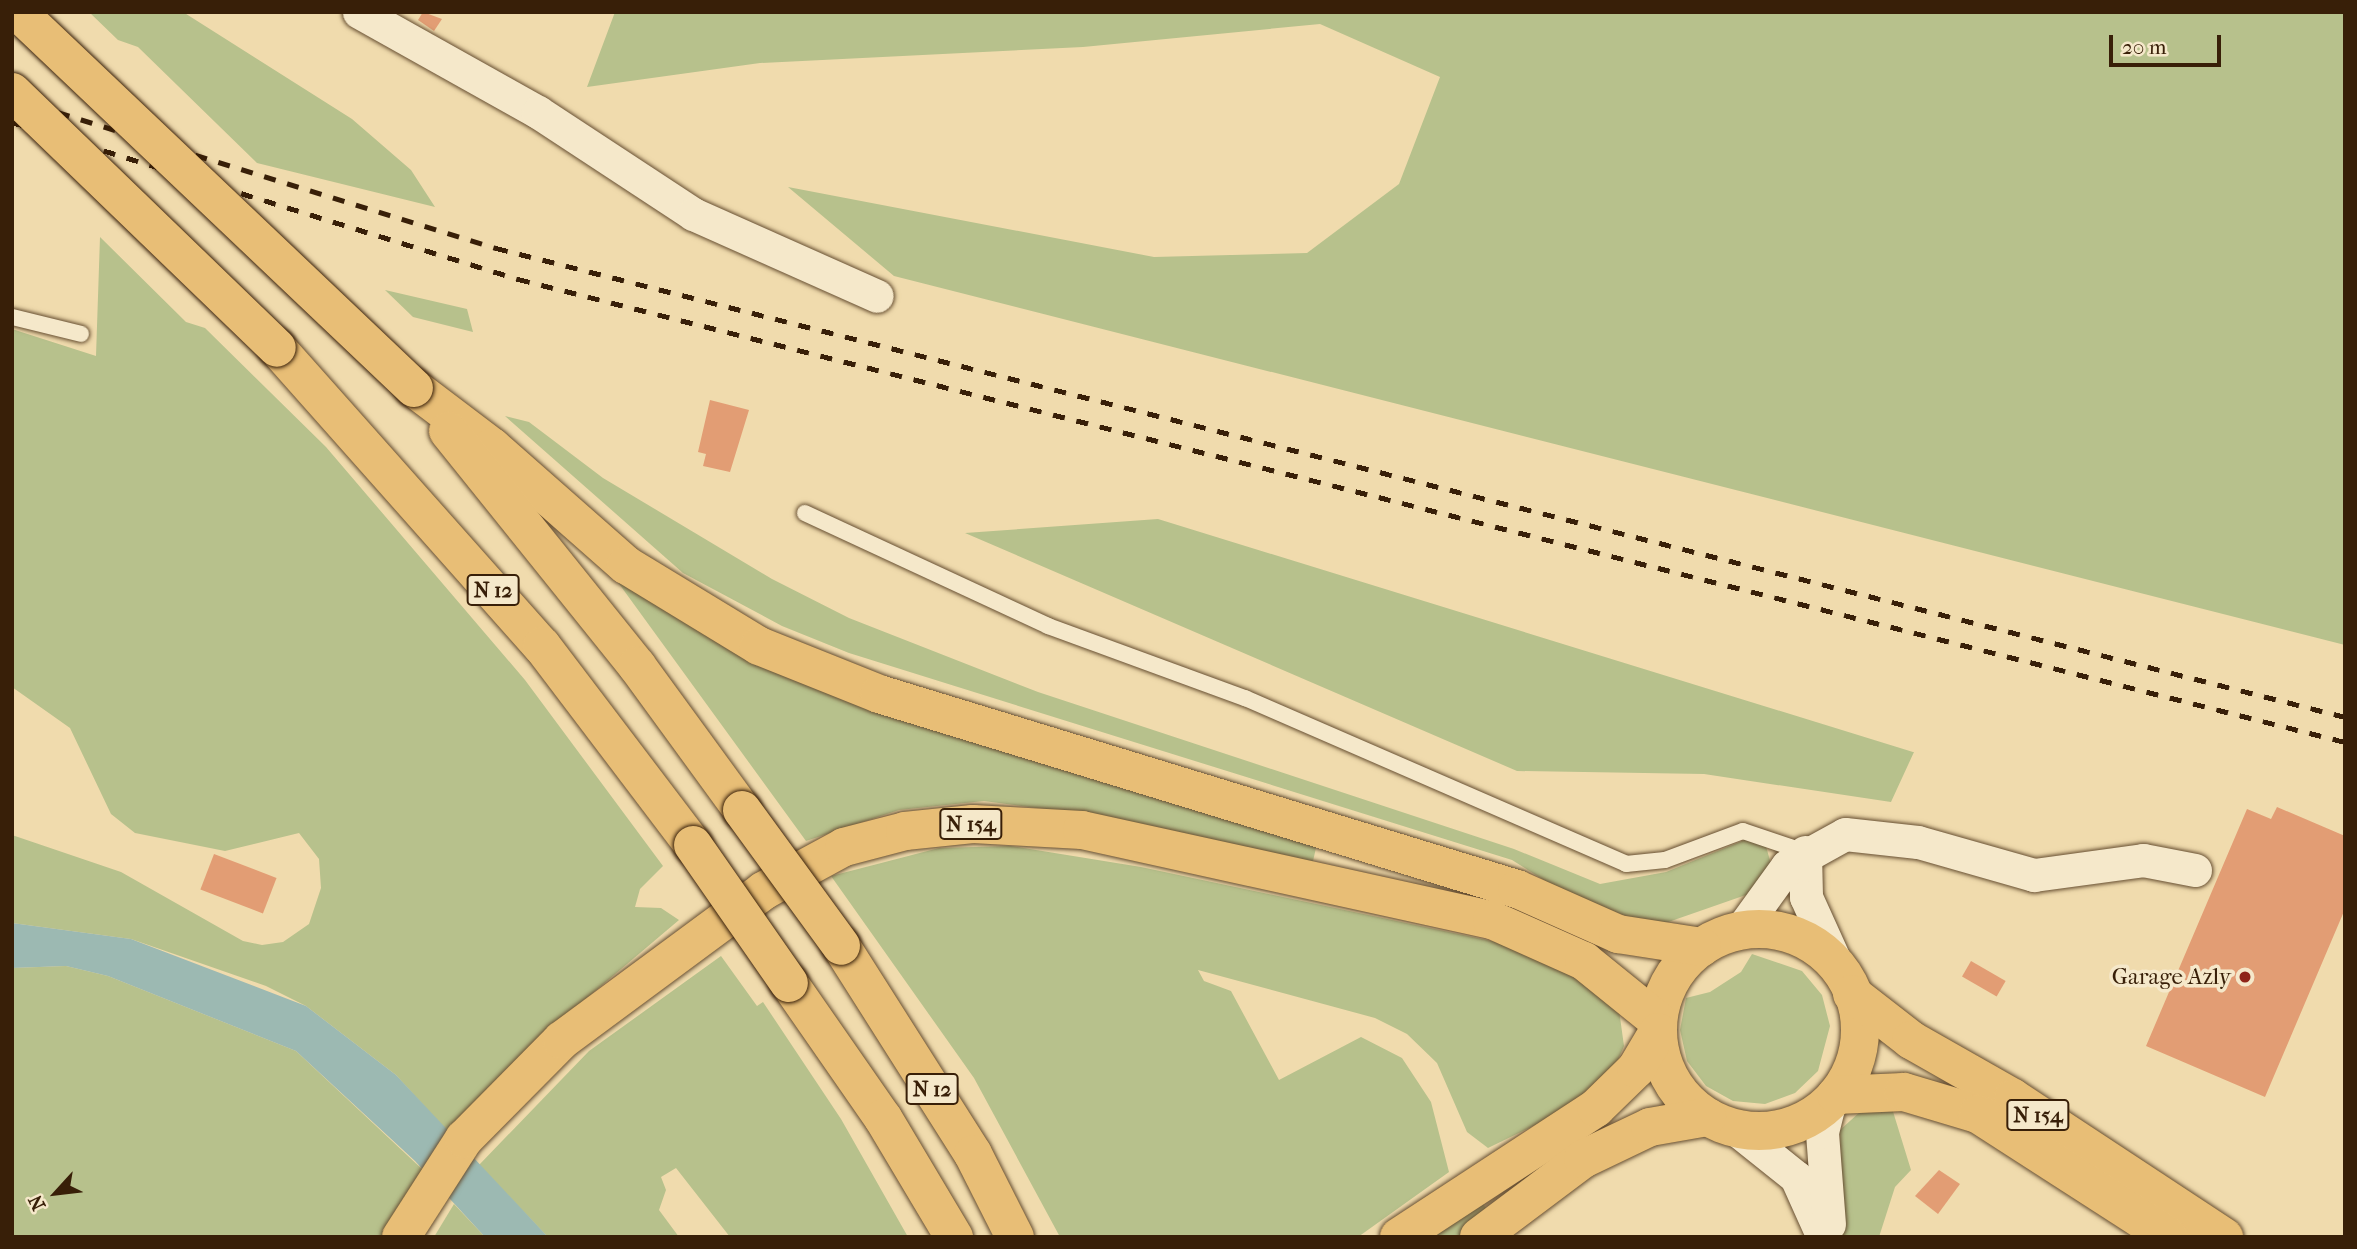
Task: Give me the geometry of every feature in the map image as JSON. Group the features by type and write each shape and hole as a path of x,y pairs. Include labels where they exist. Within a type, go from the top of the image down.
{"main road":[{"name":"N 12","path":"18,12 414,388 637,666 841,946 974,1154 1015,1237"},
{"name":"N 12","path":"12,92 277,348 542,646 693,845 884,1118 954,1237"},
{"path":"414,388 492,447 626,565 759,646 891,698 1517,889 1618,934 1702,947"},
{"name":"N 154","path":"401,1237 464,1139 562,1040 763,891 822,856 905,831 972,824 1082,830 1492,920 1584,961 1658,1027"},
{"path":"1399,1237 1596,1108 1636,1069 1658,1027 1669,985 1702,947 1740,931 1794,936 1845,981 1858,1046 1833,1099 1786,1128 1722,1123 1650,1127 1593,1154 1539,1187 1479,1237"},
{"name":"N 154","path":"1845,981 1911,1040 2013,1098 2224,1237"},
{"path":"1658,1027 1672,1081 1722,1123"},
{"name":"N 154","path":"1833,1099 1904,1092 1978,1114 2169,1237"}],"street":[{"path":"359,12 538,112 693,214 877,296"},
{"path":"1740,931 1787,866 1805,852 1845,834 1866,833 2034,875 2143,860 2195,870"},
{"path":"1805,852 1806,897 1845,981"},
{"path":"1829,1237 1822,1132 1833,1099"},
{"path":"1722,1123 1796,1177 1823,1237"}],"lane":[{"path":"12,317 81,334"},
{"path":"805,513 1048,626 1245,698 1626,864 1665,860 1743,831 1805,852"}],"green space":[{"path":"89,12 183,12 352,119 411,170 435,207 257,163 138,47 118,40"},
{"path":"615,12 2345,12 2345,645 894,276 788,187 1154,257 1307,253 1399,184 1440,77 1320,24 1083,47 760,63 587,87"},
{"path":"100,237 186,322 205,328 326,447 525,680 663,866 640,889 635,907 661,908 679,920 575,1008 449,1133 396,1075 306,1006 266,986 131,939 12,923 12,835 121,872 243,941 262,945 283,942 309,924 321,888 319,859 299,833 225,851 135,833 111,814 70,728 12,687 12,329 96,356"},
{"path":"385,290 467,309 473,332 413,317"},
{"path":"505,416 529,422 603,478 772,579 849,618 1038,692 1514,849 1600,884 1666,872 1747,839 1766,846 1772,868 1763,889 1654,927 1561,891 1512,860 849,653 782,626 683,573"},
{"path":"1158,519 1914,752 1891,802 1704,774 1517,771 965,533"},
{"path":"617,581 1317,843 1312,866 1118,819 984,801 899,810 806,841"},
{"path":"1011,846 1141,867 1501,943 1570,972 1619,1010 1624,1046 1617,1062 1566,1110 1488,1148 1467,1132 1437,1063 1407,1034 1375,1018 1198,970 1204,981 1231,991 1279,1080 1361,1037 1402,1058 1431,1102 1449,1172 1358,1237 1060,1237 974,1078 831,876 939,848"},
{"path":"1752,954 1802,971 1822,995 1830,1026 1818,1071 1795,1093 1765,1104 1733,1101 1706,1086 1687,1061 1680,1030 1686,998 1710,992 1741,972"},
{"path":"721,956 757,1006 763,1002 841,1119 908,1237 730,1237 676,1168 661,1177 666,1190 659,1210 679,1237 548,1237 479,1165 589,1051"},
{"path":"66,966 108,976 296,1051 423,1170 386,1237 12,1237 12,968"},
{"path":"1891,1105 1911,1170 1895,1187 1879,1237 1842,1237 1840,1130 1861,1111"},
{"path":"1480,1200 1489,1212 1463,1237 1422,1237"},
{"path":"454,1204 485,1237 434,1237"}],"water":[{"path":"12,923 131,939 306,1006 396,1075 548,1237 485,1237 415,1161 296,1051 108,976 66,966 12,968"}],"building":[{"path":"423,12 442,19 434,31 418,20"},
{"path":"710,400 749,410 730,472 703,466 706,454 698,452"},
{"name":"Garage Azly","path":"2277,807 2345,836 2345,909 2265,1097 2146,1046 2247,809 2271,819"},
{"path":"214,854 277,878 263,913 200,889"},
{"path":"1971,961 2006,981 1997,997 1962,977"},
{"path":"1939,1170 1960,1184 1938,1214 1915,1196"}],"railway":[{"path":"12,98 496,248 2345,717"},
{"path":"12,122 518,279 2345,742"}],"place":[{"name":"Garage Azly","path":"2245,977"}]}
